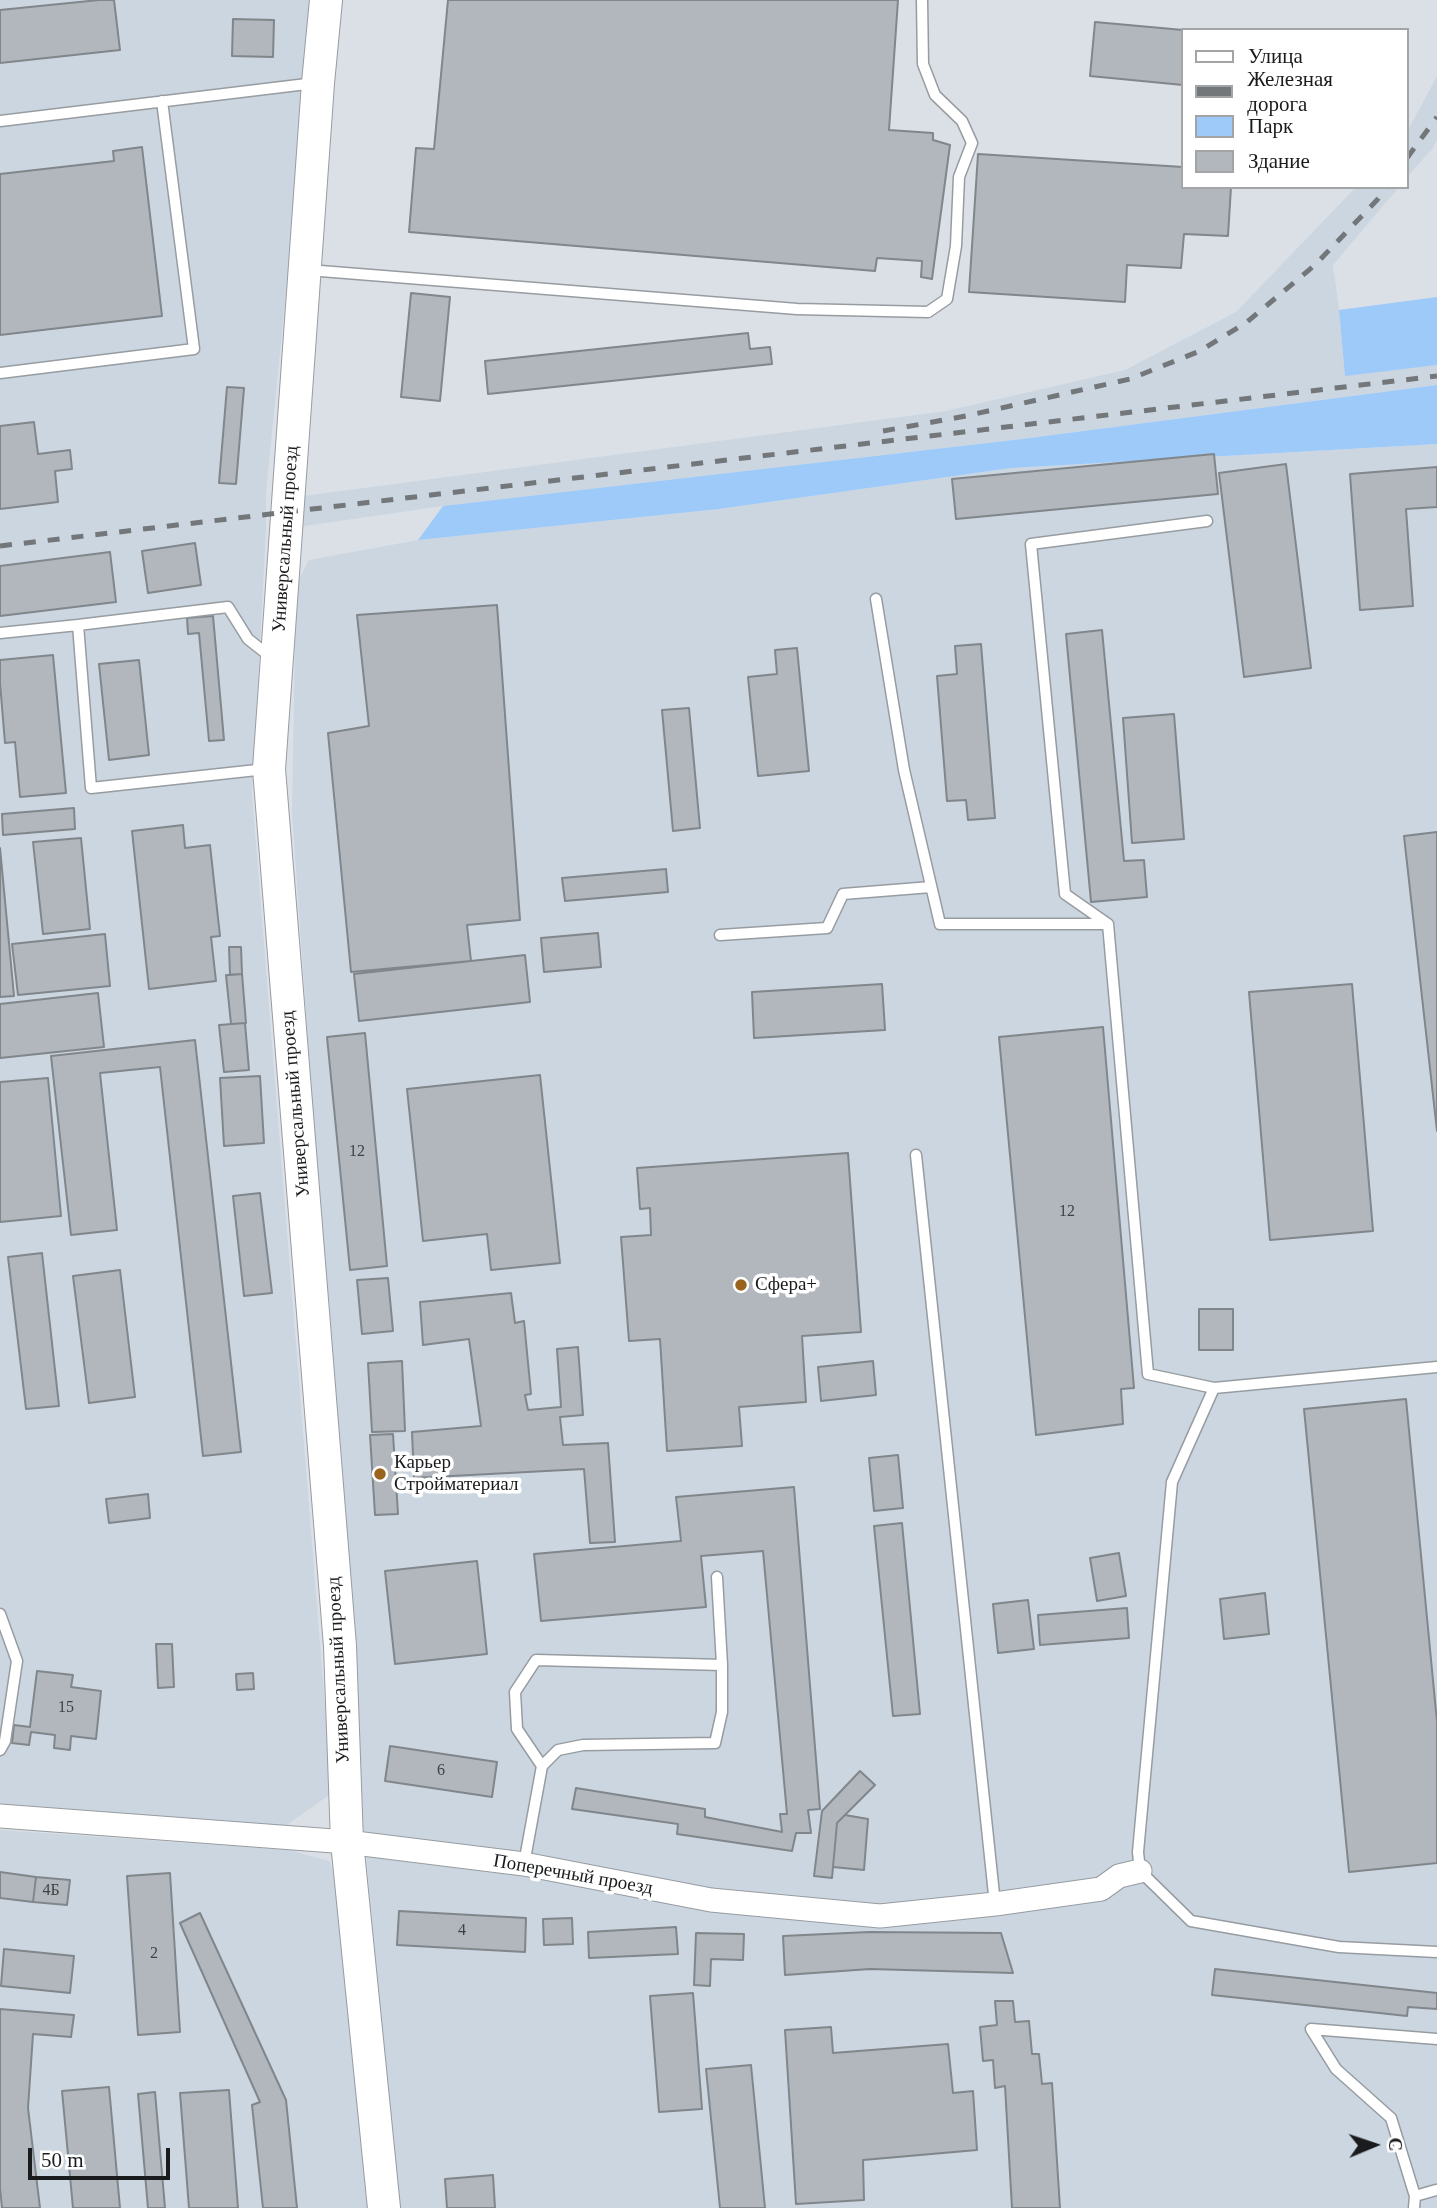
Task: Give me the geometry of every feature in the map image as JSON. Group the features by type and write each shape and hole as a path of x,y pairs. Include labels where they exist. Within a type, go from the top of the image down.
{"street":[{"name":"Универсальный проезд","path":"326,0 269,769 340,1646 347,1842 384,2208"},
{"name":"Поперечный проезд","path":"0,1816 347,1842 524,1864 711,1900 880,1916 1101,1889 1119,1876 1140,1871"}],"lane":[{"path":"305,270 797,309 928,312 947,299 956,246 959,177 972,143 962,121 935,96 923,64 922,0"},
{"path":"0,121 318,83"},
{"path":"0,373 194,349 162,102"},
{"path":"1108,924 1065,894 1031,544 1207,522"},
{"path":"876,599 904,770 940,924 1108,924"},
{"path":"0,633 228,607 248,639 277,662"},
{"path":"78,625 91,788 269,769"},
{"path":"720,935 827,928 843,894 931,887"},
{"path":"1108,924 1147,1374 1214,1388 1437,1367"},
{"path":"916,1155 995,1904"},
{"path":"1214,1388 1172,1482 1138,1852 1140,1871 1191,1921 1339,1947 1437,1952"},
{"path":"524,1864 542,1766 558,1751 583,1745 715,1744 722,1712 717,1577"},
{"path":"0,1615 17,1661 5,1741 0,1750"},
{"path":"542,1766 517,1729 514,1692 536,1660 722,1665"},
{"path":"1414,2208 1415,2196 1391,2118 1336,2069 1311,2029 1437,2039"},
{"path":"1415,2196 1436,2190 1437,2176"}],"shaded area":[{"path":"0,0 315,0 266,493 252,794 332,1793 284,1827 0,1807"},
{"path":"1437,76 1437,140 1409,175 1409,128"},
{"path":"1354,189 1397,189 1333,265 1345,375 1437,365 1437,385 1022,439 443,506 298,527 296,497 946,411 1125,370 1236,312"},
{"path":"1437,444 1437,2208 398,2208 360,1789 292,812 296,585 309,560 418,540 719,509 1011,468"},
{"path":"0,1830 289,1850 329,1861 345,1901 375,2208 0,2208"}],"green space":[{"path":"1437,297 1437,365 1345,376 1339,310"},
{"path":"1437,385 1437,444 1011,468 719,509 418,540 443,506 1022,439"}],"building":[{"path":"114,0 120,50 0,63 0,10"},
{"path":"448,0 898,0 889,130 933,133 933,140 950,145 932,279 921,277 922,261 877,258 875,271 409,232 416,148 434,149"},
{"path":"233,19 274,20 273,57 232,56"},
{"path":"1095,22 1182,30 1182,85 1090,76"},
{"path":"142,147 162,316 0,335 0,174 114,161 113,151"},
{"path":"978,154 1182,167 1182,189 1231,189 1228,236 1184,234 1181,268 1127,265 1125,302 969,292"},
{"path":"411,293 450,297 440,401 401,397"},
{"path":"748,333 750,349 770,347 772,364 488,394 485,361"},
{"path":"227,387 244,388 236,484 219,483"},
{"path":"34,422 38,454 70,450 72,469 55,471 58,502 0,509 0,426"},
{"path":"1214,454 1218,494 956,519 952,479"},
{"path":"1286,464 1311,668 1244,677 1219,473"},
{"path":"1437,467 1437,507 1406,509 1413,606 1360,610 1350,474"},
{"path":"195,543 201,585 148,593 142,551"},
{"path":"110,552 116,602 0,616 0,566"},
{"path":"497,605 520,920 467,925 471,961 351,972 328,733 369,726 357,615"},
{"path":"213,616 224,740 209,741 199,633 188,634 187,618"},
{"path":"1102,630 1124,861 1144,860 1147,897 1091,902 1066,634"},
{"path":"981,644 995,818 968,820 966,800 947,801 937,676 957,674 955,646"},
{"path":"797,648 809,771 758,776 748,677 777,674 775,650"},
{"path":"53,655 66,793 20,797 15,742 5,743 0,660"},
{"path":"139,660 149,755 109,760 99,664"},
{"path":"689,708 700,828 673,831 662,710"},
{"path":"1174,714 1184,839 1132,843 1123,718"},
{"path":"74,808 75,829 3,835 2,814"},
{"path":"183,825 185,848 210,845 220,936 211,937 216,981 149,989 132,831"},
{"path":"1437,832 1437,1131 1404,836"},
{"path":"81,838 90,929 43,934 33,842"},
{"path":"0,848 14,996 0,997"},
{"path":"666,869 668,892 565,901 562,878"},
{"path":"598,933 601,967 544,972 541,938"},
{"path":"105,934 110,986 18,995 12,944"},
{"path":"229,947 241,947 242,974 230,975"},
{"path":"525,955 530,1002 359,1021 354,974"},
{"path":"242,974 246,1023 231,1024 226,975"},
{"path":"882,984 885,1030 754,1038 752,992"},
{"path":"1352,984 1373,1231 1270,1240 1249,992"},
{"path":"98,993 104,1047 0,1058 0,1004"},
{"path":"245,1023 249,1070 224,1072 219,1025"},
{"path":"1103,1027 1134,1388 1121,1389 1123,1424 1036,1435 999,1037"},
{"path":"365,1033 387,1266 350,1270 327,1037"},
{"path":"195,1040 241,1452 203,1456 160,1067 100,1073 117,1230 71,1235 51,1056"},
{"path":"540,1075 560,1263 491,1270 487,1234 423,1241 407,1089"},
{"path":"260,1076 264,1143 224,1146 220,1078"},
{"path":"48,1078 61,1216 0,1222 0,1082"},
{"name":"Сфера+","path":"848,1153 861,1332 802,1336 806,1402 739,1407 742,1446 667,1451 660,1339 629,1341 621,1237 651,1235 650,1208 640,1209 637,1168"},
{"path":"260,1193 272,1293 244,1296 233,1196"},
{"path":"42,1253 59,1406 26,1409 8,1257"},
{"path":"120,1270 135,1397 89,1403 73,1276"},
{"path":"388,1278 393,1331 362,1334 357,1280"},
{"path":"511,1293 515,1323 524,1321 531,1394 525,1395 528,1410 561,1407 557,1349 578,1347 583,1415 560,1417 563,1445 608,1443 615,1542 590,1543 584,1469 414,1478 412,1432 481,1426 469,1339 423,1345 420,1302"},
{"path":"1199,1309 1233,1309 1233,1350 1199,1350"},
{"path":"402,1361 405,1431 372,1432 368,1363"},
{"path":"873,1361 876,1395 821,1401 818,1367"},
{"path":"1406,1399 1437,1722 1437,1863 1349,1872 1304,1409"},
{"path":"393,1434 398,1514 375,1515 370,1435"},
{"path":"898,1455 903,1508 874,1511 869,1458"},
{"path":"794,1487 820,1809 808,1810 811,1833 796,1833 792,1851 677,1834 678,1824 572,1809 576,1788 705,1809 705,1817 782,1832 780,1814 787,1814 763,1551 701,1556 706,1607 541,1621 534,1554 681,1541 676,1497"},
{"path":"148,1494 150,1518 109,1523 106,1499"},
{"path":"902,1523 920,1714 893,1716 874,1526"},
{"path":"1119,1553 1126,1596 1097,1601 1090,1558"},
{"path":"477,1561 487,1654 395,1664 385,1571"},
{"path":"1265,1593 1269,1634 1224,1639 1220,1599"},
{"path":"1028,1600 1034,1649 998,1653 993,1604"},
{"path":"1127,1608 1129,1638 1040,1645 1038,1615"},
{"path":"156,1644 172,1644 174,1687 158,1688"},
{"path":"37,1671 73,1675 71,1687 101,1691 96,1739 71,1736 70,1750 54,1748 55,1735 31,1732 29,1745 12,1743 14,1725 30,1727"},
{"path":"253,1673 254,1689 237,1690 236,1674"},
{"path":"390,1746 497,1762 492,1797 385,1781"},
{"path":"860,1771 875,1785 837,1823 832,1878 814,1876 822,1811"},
{"path":"845,1815 868,1819 864,1870 833,1867 837,1823"},
{"path":"0,1872 36,1877 33,1902 0,1898"},
{"path":"170,1873 180,2032 138,2035 127,1876"},
{"path":"36,1877 70,1880 67,1905 33,1902"},
{"path":"399,1911 526,1918 525,1952 397,1945"},
{"path":"200,1913 286,2100 297,2208 263,2208 252,2105 260,2102 180,1923"},
{"path":"572,1918 573,1944 544,1945 543,1919"},
{"path":"676,1927 678,1954 589,1958 588,1932"},
{"path":"869,1932 1001,1933 1013,1973 870,1969 785,1975 783,1936"},
{"path":"696,1933 744,1934 743,1960 711,1959 710,1986 694,1985"},
{"path":"4,1949 74,1956 70,1993 1,1986"},
{"path":"1215,1969 1437,1993 1437,2009 1408,2007 1407,2016 1212,1995"},
{"path":"693,1993 702,2109 659,2112 650,1996"},
{"path":"995,2001 1013,2001 1015,2022 1029,2021 1032,2054 1039,2054 1042,2084 1052,2083 1060,2208 1012,2208 1005,2086 995,2088 993,2060 983,2061 980,2027 997,2025"},
{"path":"0,2009 74,2015 71,2037 33,2034 28,2108 40,2208 2,2208"},
{"path":"831,2027 833,2053 948,2044 953,2093 973,2091 977,2150 863,2160 864,2200 796,2204 785,2030"},
{"path":"751,2065 765,2208 720,2208 706,2069"},
{"path":"109,2087 120,2208 73,2208 62,2091"},
{"path":"229,2090 238,2208 189,2208 180,2093"},
{"path":"155,2092 165,2208 148,2208 138,2094"},
{"path":"493,2175 495,2208 447,2208 445,2179"}],"railway":[{"path":"1409,155 1437,117"},
{"path":"883,431 966,416 1130,379 1200,351 1247,322 1315,265 1385,189"},
{"path":"0,546 1437,376"}],"place":[{"name":"Сфера+","path":"741,1285"},
{"name":"Карьер Стройматериал","path":"380,1474"}]}
